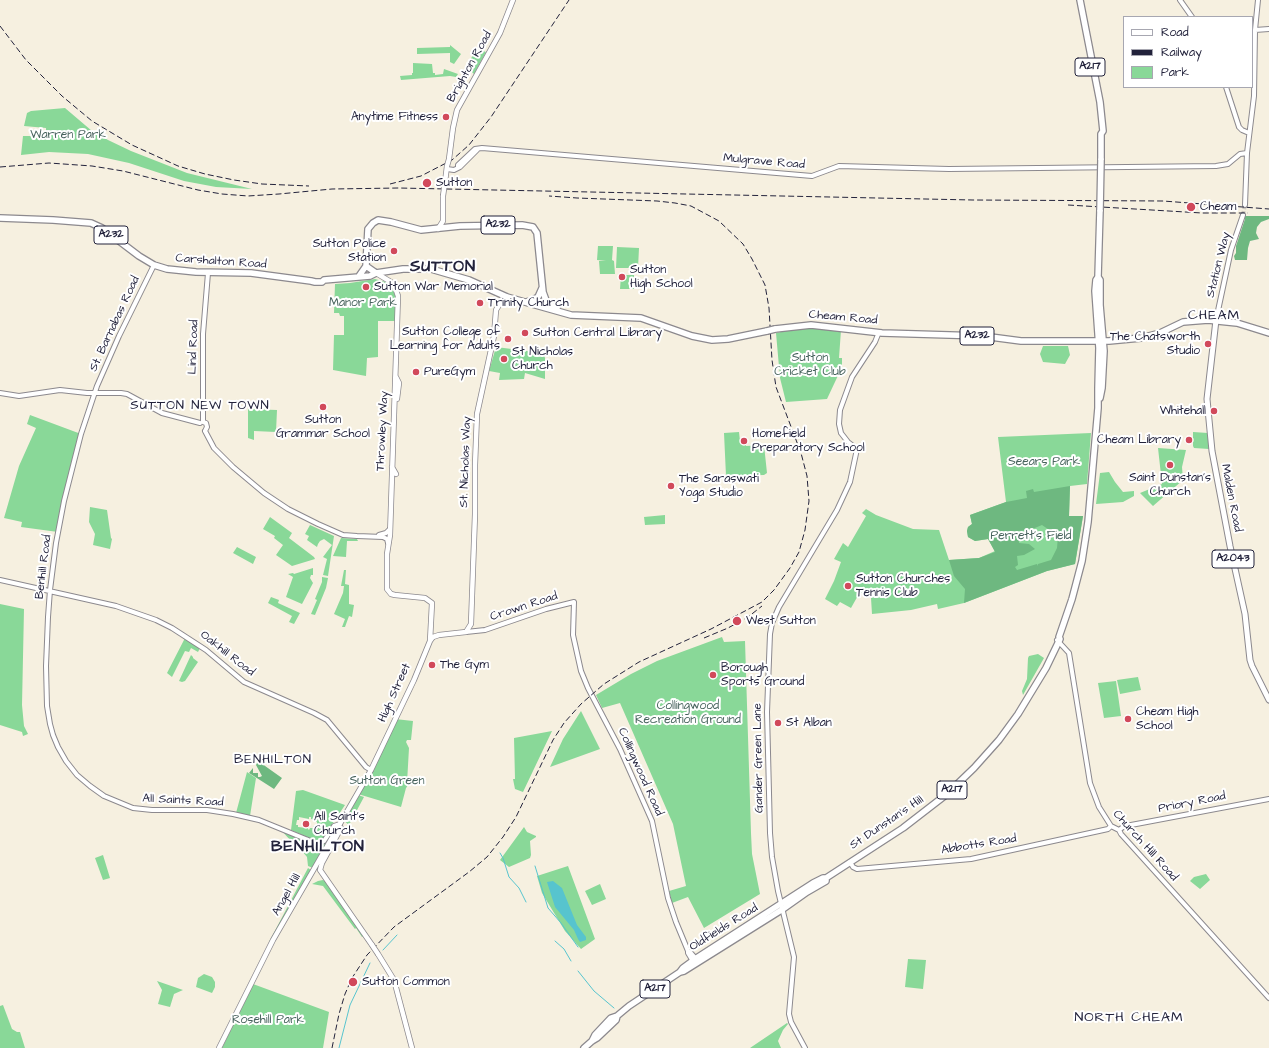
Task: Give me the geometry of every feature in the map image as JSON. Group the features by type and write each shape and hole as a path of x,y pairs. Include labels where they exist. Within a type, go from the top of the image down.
{"highway":[{"name":"A217","path":"1079,0 1100,102 1103,132 1101,134 1098,277 1096,280 1095,304 1101,341"},
{"name":"Carshalton Road","path":"0,218 52,219 91,223 102,228 129,250 154,265 172,270 208,273 251,273 316,282 416,268 430,268 440,271"},
{"name":"A232","path":"366,266 368,229 378,220 401,224 421,230 452,226 522,225 533,227 538,237 542,288"},
{"path":"359,276 366,266 376,273"},
{"name":"Cheam Road","path":"440,271 470,280 508,297 570,315 641,318 692,336 712,340 728,339 767,330 811,325 879,332 983,336 1021,341 1101,341"},
{"path":"526,302 538,297 542,288"},
{"name":"Cheam Road","path":"542,288 548,302 552,307 589,316"},
{"name":"A232","path":"1101,341 1141,338 1160,333 1183,322 1216,320 1237,323 1269,333"},
{"name":"St Dunstan's Hill","path":"1044,669 1046,668 1055,650 1072,599 1083,554 1090,499 1098,408 1101,341"},
{"name":"St Dunstan's Hill","path":"782,907 813,883 826,878 925,812 962,781 1012,724 1029,698 1058,639"},
{"name":"Oldfields Road","path":"584,1048 597,1038 629,1006 680,972 682,968 695,962 782,907"}],"main road":[{"name":"Brighton Road","path":"447,167 453,128 459,106 497,39 505,23 513,0"},
{"path":"438,229 444,222 443,196 447,167"},
{"path":"444,222 452,226"},
{"name":"Throwley Way","path":"376,273 391,282 395,287 398,296 387,587 389,592 395,595 425,598"},
{"name":"St. Nicholas Way","path":"466,632 471,624 475,514 475,465 478,414 493,340 496,310 501,302 508,297"},
{"name":"Malden Road","path":"1216,320 1207,391 1212,450 1230,546 1245,614 1250,660 1269,700"},
{"path":"392,467 396,474"},
{"name":"High Street","path":"340,824 371,770 414,680 430,641 432,603 425,598"},
{"path":"431,627 431,632 438,635"},
{"name":"Crown Road","path":"438,635 466,632"},
{"path":"430,641 433,637 438,635"},
{"name":"Angel Hill","path":"340,824 340,831 320,866 320,870 372,945 394,980 412,1048"},
{"name":"Angel Hill","path":"218,1048 273,940 340,824"}],"street":[{"path":"1180,0 1191,16"},
{"path":"1245,205 1247,151 1254,96 1255,30 1258,0"},
{"path":"1255,30 1269,29"},
{"path":"1226,88 1239,127 1241,130 1249,133"},
{"name":"Mulgrave Road","path":"447,167 454,170 460,167 477,150 482,148 812,176 839,166 948,169 1220,166 1232,161 1241,153 1247,151"},
{"name":"Station Way","path":"1216,320 1231,250 1243,215"},
{"name":"St. Barnabas Road","path":"95,393 119,336 154,265"},
{"name":"Lind Road","path":"201,422 204,331 208,273"},
{"name":"Gander Green Lane","path":"804,1048 790,1022 789,1014 794,957 772,857 770,833 767,712 770,634 772,623 779,607 837,510 850,482 857,449 848,442 841,433 839,424 840,410 852,377 875,342 879,332"},
{"path":"0,392 19,396 60,390 95,393 121,393 127,394 162,413 201,422 201,429 205,431 214,448 261,491 288,509 343,535 377,536 387,538 388,544"},
{"name":"Benhill Road","path":"58,748 50,724 47,706 46,666 50,590 56,542 64,500 81,434 95,393"},
{"path":"377,536 386,533 389,530"},
{"name":"Oakhill Road","path":"0,580 50,590 126,609 156,620 184,635 212,654 244,682 327,720 366,767 371,770"},
{"name":"Crown Road","path":"466,632 480,631 546,609 574,602"},
{"name":"Collingwood Road","path":"574,602 573,635 581,671 588,688 620,749 652,821 668,898 688,951 695,962"},
{"name":"Crown Road","path":"471,624 474,630 480,631"},
{"path":"1058,639 1068,651"},
{"path":"1055,650 1060,649 1068,651"},
{"name":"Church Hill Road","path":"1068,651 1090,783 1096,800 1111,826 1119,830 1269,998"},
{"name":"All Saints Road","path":"58,748 77,775 90,786 104,796 133,808 152,810 207,810 232,813 259,820 318,844 324,841 334,826 340,824"},
{"name":"Priory Road","path":"1119,830 1123,827 1136,824 1269,799"},
{"name":"Abbotts Road","path":"850,862 853,867 857,869 971,859 1100,831 1108,829 1111,826"}],"green space":[{"path":"450,45 461,54 454,64 450,62 450,53 417,54 417,48 450,47"},
{"path":"480,51 486,52 474,74 469,69 469,62 473,55"},
{"path":"413,63 432,64 433,73 435,73 435,75 443,74 444,69 458,74 456,77 450,76 401,80 400,76 412,75"},
{"name":"Warren Park","path":"65,108 92,131 131,151 187,173 252,189 216,187 184,181 129,163 88,154 49,152 21,155 23,136 46,138 46,128 24,126 27,113 31,111"},
{"path":"1245,216 1269,216 1269,219 1261,222 1257,227 1256,233 1259,239 1250,241 1247,260 1235,260 1234,256 1236,253 1236,246"},
{"path":"598,246 613,246 612,260 614,261 615,274 600,274 599,261 606,261 597,260"},
{"path":"617,247 639,248 638,268 616,268"},
{"path":"621,275 634,275 634,289 620,289"},
{"name":"Manor Park","path":"375,279 386,282 393,289 395,295 395,321 378,321 378,357 367,358 366,376 333,370 334,335 344,335 344,316 340,316 339,313 334,313 335,284"},
{"name":"Sutton Cricket Club","path":"800,328 826,328 841,330 839,358 842,358 842,367 827,399 786,402 780,378 776,333"},
{"path":"1043,346 1068,346 1070,355 1065,364 1043,362 1040,354"},
{"path":"496,347 543,353 545,358 545,379 525,373 524,379 499,380 500,373 489,371"},
{"path":"248,409 277,410 276,432 254,431 254,440 248,438"},
{"path":"30,415 81,434 58,532 21,527 22,522 4,518 19,466 36,428 27,424"},
{"path":"739,432 740,441 746,441 746,446 764,445 767,473 764,475 726,476 724,433"},
{"path":"1193,432 1208,433 1209,449 1194,448"},
{"name":"Perrett's Field","path":"1091,433 1087,484 1070,486 1069,516 1083,516 1075,564 1047,571 964,603 938,609 937,604 911,610 872,614 871,598 860,592 851,608 840,602 837,606 825,599 841,562 834,559 843,543 848,547 866,516 862,513 866,509 876,515 913,529 939,530 949,560 979,558 995,551 988,539 975,541 968,537 968,527 972,524 970,515 1006,502 998,437"},
{"path":"1158,448 1186,450 1182,467 1183,480 1153,506 1140,493 1162,484"},
{"path":"1109,472 1123,492 1134,491 1134,496 1123,502 1096,504 1100,473"},
{"path":"1070,486 1069,516 1083,516 1075,564 1047,571 964,603 965,589 954,576 949,560 979,558 995,552 988,539 975,541 968,537 968,527 972,524 970,515 1006,502 1027,498 1026,491 1033,489 1034,492","holes":["1042,525 1058,536 1057,548 1051,560 1038,564 1038,566 1037,564 1017,570 1015,567 1018,565 1017,556 1024,555 1035,549 1029,544 1019,543 1018,531 1030,530"]},
{"path":"90,507 107,510 112,539 110,549 93,545 95,534 89,522"},
{"path":"665,515 665,524 645,525 644,517"},
{"path":"270,517 292,533 289,538 315,559 292,566 276,555 283,545 274,538 275,536 263,529"},
{"path":"310,525 334,536 328,576 323,575 327,559 323,557 332,545 324,539 320,541 317,547 307,540 309,536 305,534"},
{"path":"341,538 357,539 358,541 347,541 346,557 333,556"},
{"path":"237,547 256,557 253,564 233,553"},
{"path":"313,568 313,575 311,575 310,578 313,583 302,604 286,597 293,577 288,574 294,574"},
{"path":"344,570 346,570 345,584 349,585 349,604 354,605 352,617 349,616 345,627 342,627 345,619 334,614 343,593 344,586 341,586"},
{"path":"322,577 328,578 326,588 315,615 311,614 317,600 315,599 322,582"},
{"path":"271,597 279,600 278,603 300,613 294,624 289,622 292,616 268,603"},
{"path":"0,604 24,609 22,705 24,726 28,734 23,736 22,732 0,725"},
{"name":"Collingwood Recreation Ground","path":"722,637 724,642 745,641 752,854 760,894 704,928 688,897 672,903 669,891 686,886 673,824 620,703 602,708 596,695 631,674 657,661"},
{"path":"185,638 200,648 198,652 191,648 189,652 185,651 172,677 167,673"},
{"path":"1038,654 1044,658 1023,695 1022,691 1027,679 1028,658 1029,656"},
{"path":"191,655 198,662 185,681 179,681"},
{"path":"1138,677 1141,690 1120,694 1117,680"},
{"path":"1116,681 1121,716 1104,718 1098,683"},
{"path":"581,711 600,749 550,767 563,739"},
{"name":"Sutton Green","path":"395,719 413,721 411,740 407,740 406,742 409,748 407,783 409,784 406,788 401,807 358,794"},
{"path":"552,731 523,792 515,789 513,779 515,779 514,738"},
{"path":"258,761 282,778 274,789 249,773 253,768 253,773 258,773 258,777 262,776 256,765"},
{"path":"247,772 256,778 250,816 236,813"},
{"path":"303,790 345,805 321,841 316,841 291,830 296,791","holes":["299,817 309,819 309,817 311,817 314,822 317,822 317,827 313,826 313,828 310,828 309,830 308,828 298,827 298,825 296,825"]},
{"path":"358,795 364,797 349,825 343,820"},
{"path":"339,825 313,868 308,866 307,857 302,851 281,830 318,844 335,827"},
{"path":"524,827 527,832 536,836 530,841 530,858 509,867 500,860"},
{"path":"103,855 110,878 103,880 95,858"},
{"path":"568,866 595,939 581,949 565,931 542,893 537,876"},
{"path":"308,868 311,870 269,942"},
{"path":"1206,874 1210,880 1200,889 1190,881 1194,877"},
{"path":"323,880 327,882 365,935 362,937 356,928 355,929 323,886 312,884"},
{"path":"600,884 606,899 592,905 585,891"},
{"path":"908,959 926,960 923,989 905,987"},
{"path":"204,974 212,977 215,982 215,987 212,993 196,987 198,978"},
{"path":"157,981 183,990 174,994 170,1007 158,1004 162,990"},
{"name":"Rosehill Park","path":"253,984 329,1012 323,1048 222,1048"},
{"path":"3,1005 12,1029 20,1032 25,1048 0,1048 0,1006"},
{"path":"787,1023 788,1024 783,1030 778,1041 781,1048 750,1048"}],"water":[{"path":"553,881 562,888 577,925 586,937 586,940 580,942 574,930 555,907 547,882"}],"waterway":[{"path":"500,853 509,877 519,888 526,902"},
{"path":"535,866 548,908 578,947"},
{"path":"383,950 397,935"},
{"path":"555,941 564,949 571,961"},
{"path":"339,1048 350,1005 370,963"},
{"path":"578,971 594,991 614,1008"}],"tunnel":[{"path":"1243,215 1245,205"}],"railway":[{"path":"390,184 421,176 452,160 469,145 491,117 569,0"},
{"path":"0,26 26,60 62,96 92,121 132,145 178,166 205,174 262,184 309,186"},
{"path":"0,167 49,163 92,166 123,171 198,190 248,196 332,189 399,188 973,200 1163,201 1269,209"},
{"path":"332,1048 345,994 352,978 367,955 394,927 487,857 503,837 516,817 553,740 564,723 581,704 604,684 639,662 711,629 762,602 774,590 790,568 799,552 805,530 809,501 807,476 801,453 776,387 772,360 769,308 765,285 743,244 719,221 691,206 657,201 549,196"},
{"path":"1068,205 1202,213 1248,213"},
{"path":"704,638 728,628 748,617 762,606"}],"place":[{"name":"Anytime Fitness","path":"446,117"},
{"name":"Sutton","path":"427,183"},
{"name":"Cheam","path":"1191,207"},
{"name":"Sutton Police Station","path":"394,251"},
{"name":"Sutton High School","path":"622,277"},
{"name":"Sutton War Memorial","path":"366,287"},
{"name":"Trinity Church","path":"480,303"},
{"name":"Sutton Central Library","path":"525,333"},
{"name":"Sutton College of Learning for Adults","path":"508,339"},
{"name":"The Chatsworth Studio","path":"1208,344"},
{"name":"St Nicholas Church","path":"504,359"},
{"name":"PureGym","path":"416,372"},
{"name":"Sutton Grammar School","path":"323,407"},
{"name":"Whitehall","path":"1214,411"},
{"name":"Cheam Library","path":"1189,440"},
{"name":"Homefield Preparatory School","path":"744,441"},
{"name":"Saint Dunstan's Church","path":"1170,465"},
{"name":"The Saraswati Yoga Studio","path":"671,486"},
{"name":"Sutton Churches Tennis Club","path":"848,586"},
{"name":"West Sutton","path":"737,621"},
{"name":"The Gym","path":"432,665"},
{"name":"Borough Sports Ground","path":"713,675"},
{"name":"Cheam High School","path":"1128,719"},
{"name":"St Alban","path":"778,723"},
{"name":"All Saint's Church","path":"306,824"},
{"name":"Sutton Common","path":"353,982"}],"district":[{"name":"SUTTON","path":"443,268"},
{"name":"CHEAM","path":"1214,316"},
{"name":"SUTTON NEW TOWN","path":"200,406"},
{"name":"BENHILTON","path":"273,760"},
{"name":"BENHILTON","path":"318,848"},
{"name":"NORTH CHEAM","path":"1129,1018"}],"park label":[{"name":"Seears Park","path":"1044,462"}]}
